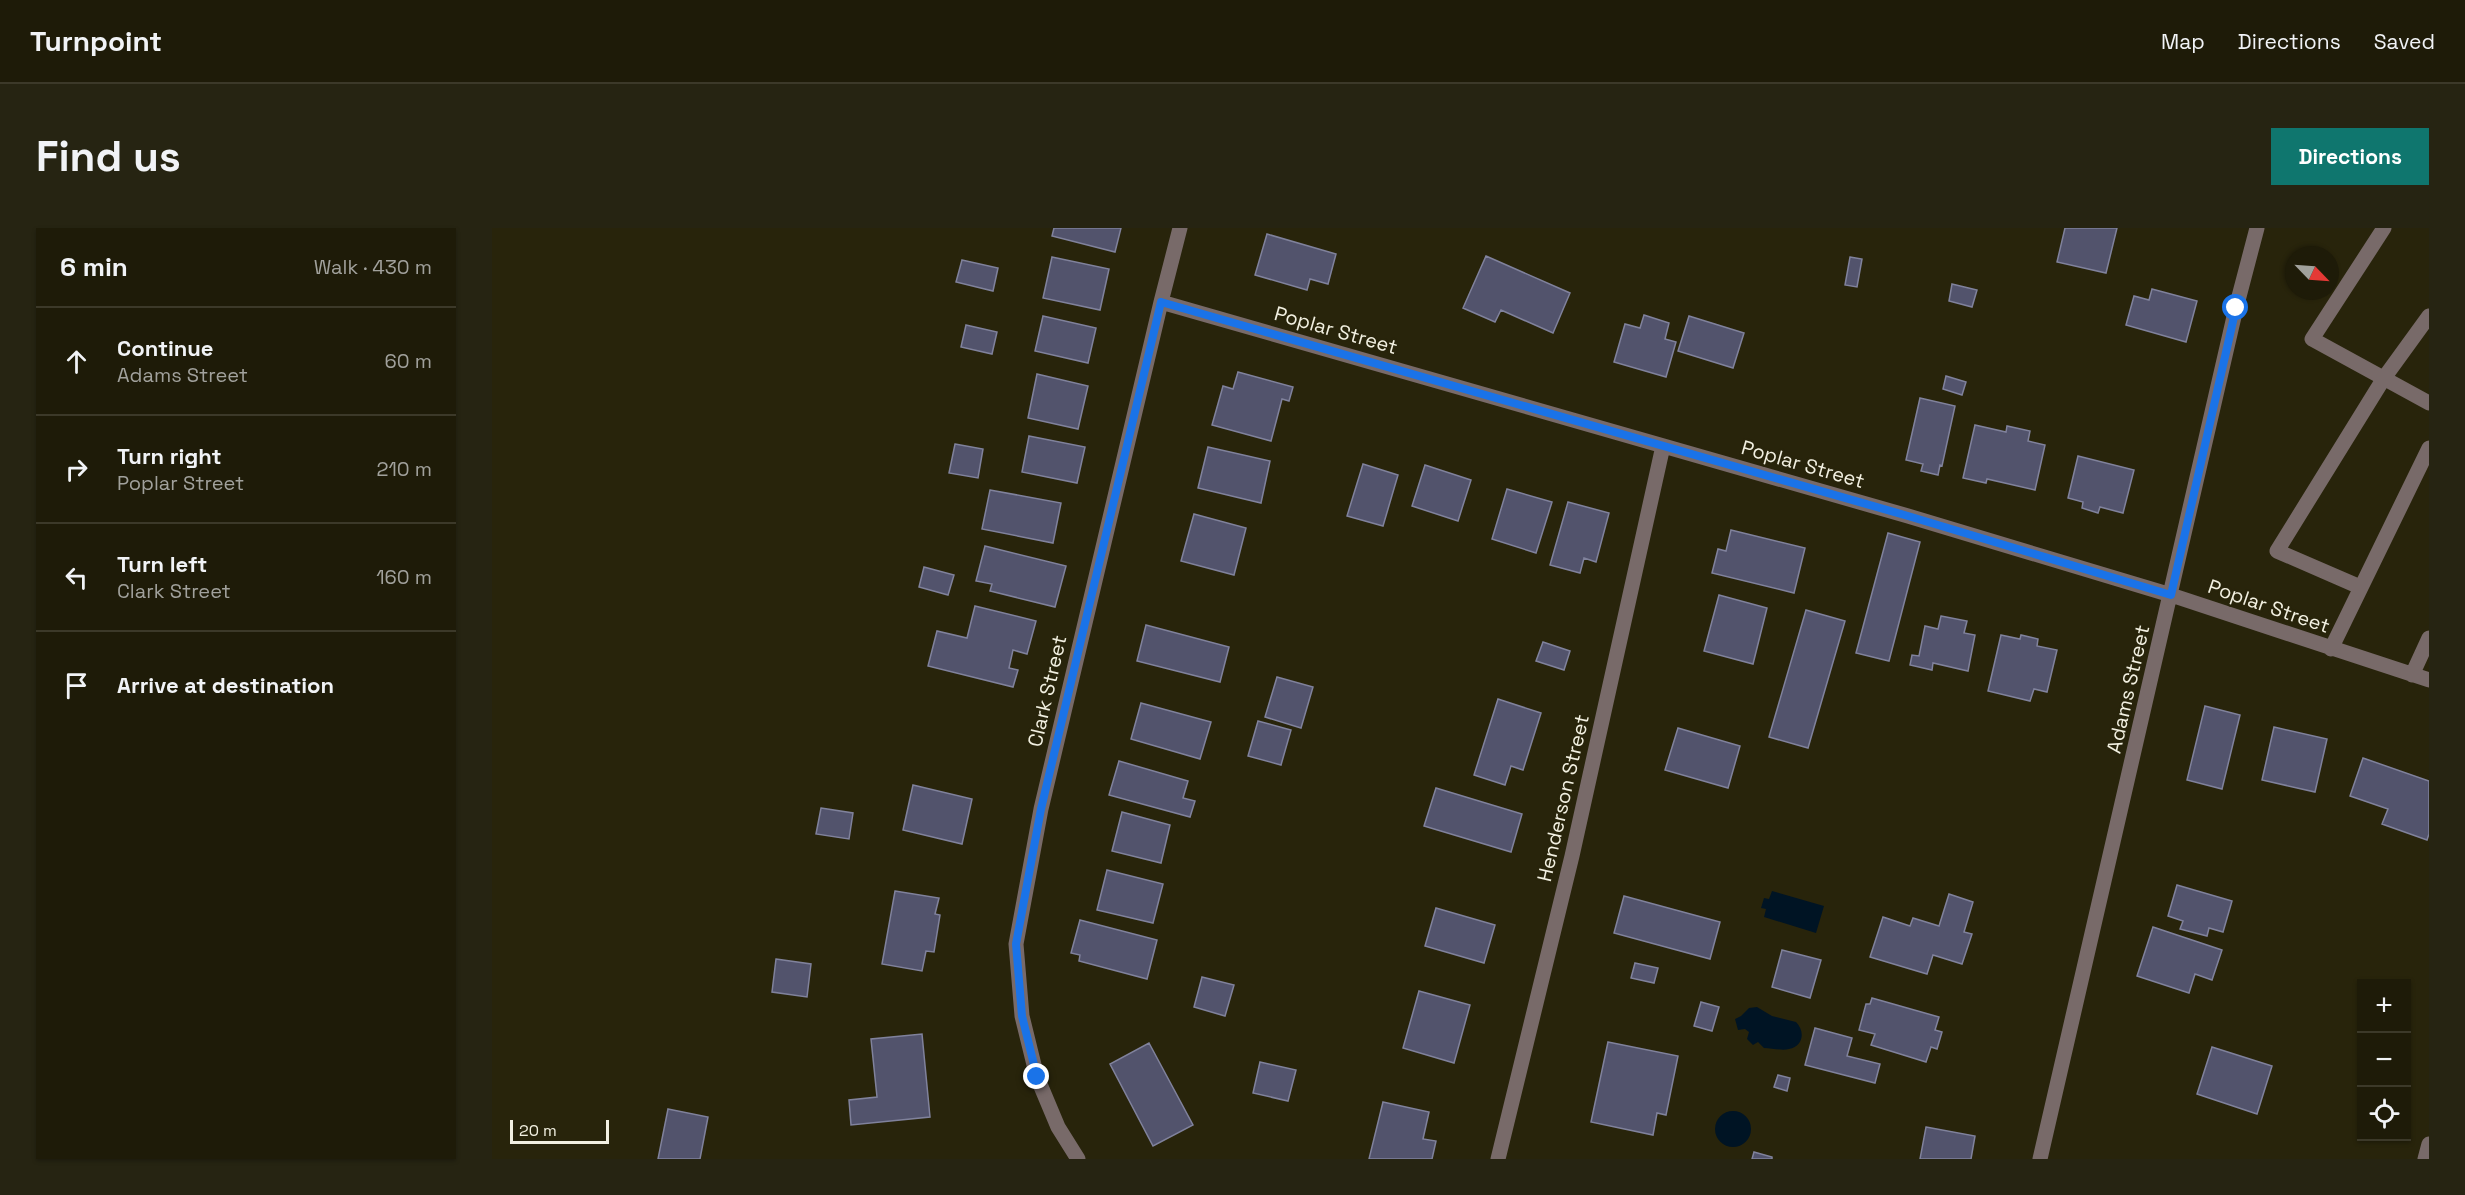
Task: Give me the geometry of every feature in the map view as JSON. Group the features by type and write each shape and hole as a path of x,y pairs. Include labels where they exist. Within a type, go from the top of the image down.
{"street":[{"name":"Clark Street","path":"1078,1159 1058,1127 1037,1077 1022,1016 1016,944 1041,809 1180,228"},
{"name":"Adams Street","path":"2040,1159 2233,319 2257,228"},
{"path":"2384,228 2312,339 2429,403"},
{"name":"Poplar Street","path":"1161,302 2171,595 2429,680"},
{"path":"2360,587 2277,551 2384,378 2429,316"},
{"name":"Henderson Street","path":"1498,1159 1572,856 1663,446"},
{"path":"2331,649 2429,448"},
{"path":"2412,675 2429,638"},
{"path":"2425,1159 2429,1144"}],"water":[{"path":"1772,891 1824,906 1816,933 1764,917 1766,909 1761,908 1764,898 1769,899"},
{"path":"1757,1007 1772,1016 1796,1022 1802,1034 1798,1045 1783,1050 1764,1048 1758,1042 1753,1045 1747,1039 1749,1032 1745,1029 1738,1030 1735,1019 1749,1008"},
{"path":"1733,1111 1746,1116 1751,1129 1746,1142 1733,1147 1720,1142 1715,1129 1720,1116"}],"building":[{"path":"1054,228 1121,228 1115,252 1052,236"},
{"path":"2065,228 2117,228 2106,273 2057,262"},
{"path":"1267,234 1336,254 1328,284 1310,279 1307,290 1255,275"},
{"path":"1486,256 1570,293 1553,333 1501,310 1495,322 1463,308"},
{"path":"1052,257 1109,269 1100,310 1043,298"},
{"path":"1850,257 1862,259 1857,287 1845,285"},
{"path":"962,260 998,268 993,291 956,282"},
{"path":"1952,284 1977,290 1972,307 1949,301"},
{"path":"2152,289 2197,301 2186,342 2126,325 2134,296 2149,300"},
{"path":"1644,315 1669,323 1665,339 1676,342 1666,377 1614,362 1625,324 1640,328"},
{"path":"1043,316 1096,328 1088,363 1035,351"},
{"path":"1689,316 1744,333 1733,368 1678,351"},
{"path":"966,325 997,332 992,354 961,347"},
{"path":"1238,372 1293,387 1289,401 1282,399 1271,441 1212,425 1223,386 1233,389"},
{"path":"1037,374 1088,386 1078,429 1028,418"},
{"path":"1946,376 1966,382 1962,395 1943,389"},
{"path":"1920,398 1955,406 1938,475 1921,471 1923,464 1906,460"},
{"path":"1975,425 2006,432 2007,426 2030,431 2028,441 2045,445 2035,490 1987,479 1986,483 1963,478"},
{"path":"1029,436 1085,447 1077,483 1022,472"},
{"path":"955,444 983,449 978,478 949,473"},
{"path":"1208,447 1270,461 1261,503 1198,488"},
{"path":"2078,456 2134,470 2123,513 2100,507 2098,513 2082,508 2083,502 2068,498"},
{"path":"1363,464 1398,475 1383,526 1347,516"},
{"path":"1425,465 1471,480 1458,521 1412,506"},
{"path":"1507,489 1552,502 1536,553 1492,539"},
{"path":"990,490 1061,503 1053,543 982,529"},
{"path":"1568,502 1609,513 1596,562 1584,558 1580,573 1550,565"},
{"path":"1194,514 1246,528 1234,575 1181,561"},
{"path":"1731,530 1805,548 1794,593 1712,573 1718,549 1726,551"},
{"path":"1888,533 1920,542 1889,661 1856,653"},
{"path":"985,546 1066,566 1055,607 990,591 992,584 976,581"},
{"path":"924,567 954,575 948,595 919,587"},
{"path":"1719,595 1767,608 1753,664 1704,651"},
{"path":"975,606 1036,621 1027,654 1013,650 1009,668 1018,670 1013,687 928,666 937,631 967,638"},
{"path":"1806,610 1845,621 1808,748 1769,737"},
{"path":"1941,616 1967,621 1964,633 1975,635 1968,671 1933,663 1932,670 1910,665 1912,655 1919,656 1925,626 1938,629"},
{"path":"1146,625 1229,647 1220,682 1137,661"},
{"path":"2001,635 2020,639 2021,635 2038,639 2037,646 2057,650 2047,692 2034,689 2030,701 1988,691"},
{"path":"1543,642 1570,651 1564,670 1536,661"},
{"path":"1277,677 1313,687 1301,728 1265,717"},
{"path":"1498,699 1541,713 1523,770 1511,766 1505,785 1474,775"},
{"path":"1141,703 1211,722 1200,759 1131,739"},
{"path":"2205,706 2240,715 2222,789 2187,780"},
{"path":"1258,721 1291,730 1281,765 1248,756"},
{"path":"2274,727 2327,739 2315,792 2262,780"},
{"path":"1678,728 1740,746 1728,788 1665,770"},
{"path":"2363,758 2429,781 2427,840 2382,824 2388,809 2350,796"},
{"path":"1119,761 1188,781 1183,798 1195,801 1190,817 1109,795"},
{"path":"913,785 972,799 962,844 903,830"},
{"path":"1436,788 1522,814 1511,852 1424,826"},
{"path":"821,808 853,813 849,839 816,834"},
{"path":"1122,812 1170,825 1161,863 1112,851"},
{"path":"1107,870 1163,884 1153,923 1097,910"},
{"path":"2177,885 2232,901 2223,932 2209,928 2207,936 2180,929 2183,921 2168,916"},
{"path":"895,891 939,898 935,914 940,915 934,952 926,951 922,971 882,964"},
{"path":"1949,894 1973,902 1964,932 1972,934 1962,964 1933,955 1927,974 1870,957 1883,917 1910,926 1913,918 1939,926"},
{"path":"1624,896 1720,922 1710,959 1614,933"},
{"path":"1436,908 1495,925 1484,963 1425,946"},
{"path":"1080,920 1157,940 1147,979 1079,961 1080,955 1071,953"},
{"path":"2153,927 2222,950 2212,980 2195,974 2189,993 2137,976"},
{"path":"1782,950 1821,960 1810,998 1772,987"},
{"path":"776,959 811,964 807,997 772,992"},
{"path":"1635,963 1658,968 1654,983 1631,978"},
{"path":"1202,977 1234,985 1225,1016 1194,1007"},
{"path":"1419,991 1470,1005 1454,1063 1403,1048"},
{"path":"1872,998 1939,1017 1935,1030 1942,1032 1937,1049 1931,1047 1926,1062 1871,1045 1875,1034 1859,1030 1866,1004 1870,1004"},
{"path":"1701,1002 1719,1007 1712,1031 1694,1026"},
{"path":"1815,1028 1852,1038 1847,1056 1880,1064 1875,1083 1805,1065"},
{"path":"922,1034 930,1117 851,1125 849,1100 877,1097 871,1039"},
{"path":"1608,1042 1678,1056 1666,1115 1657,1113 1653,1135 1591,1122"},
{"path":"1149,1043 1193,1125 1153,1146 1110,1064"},
{"path":"2212,1047 2272,1066 2257,1114 2197,1094"},
{"path":"1260,1062 1296,1070 1288,1101 1253,1093"},
{"path":"1778,1075 1790,1078 1787,1091 1774,1087"},
{"path":"1383,1102 1429,1112 1423,1139 1436,1141 1432,1159 1369,1159"},
{"path":"668,1109 708,1117 700,1159 658,1159"},
{"path":"1926,1127 1975,1136 1971,1159 1920,1159"},
{"path":"1754,1152 1772,1157 1772,1159 1752,1159"}],"route":[{"path":"1037,1077 1022,1016 1016,944 1041,809 1161,302 1908,516 2171,595 2236,308"}]}
